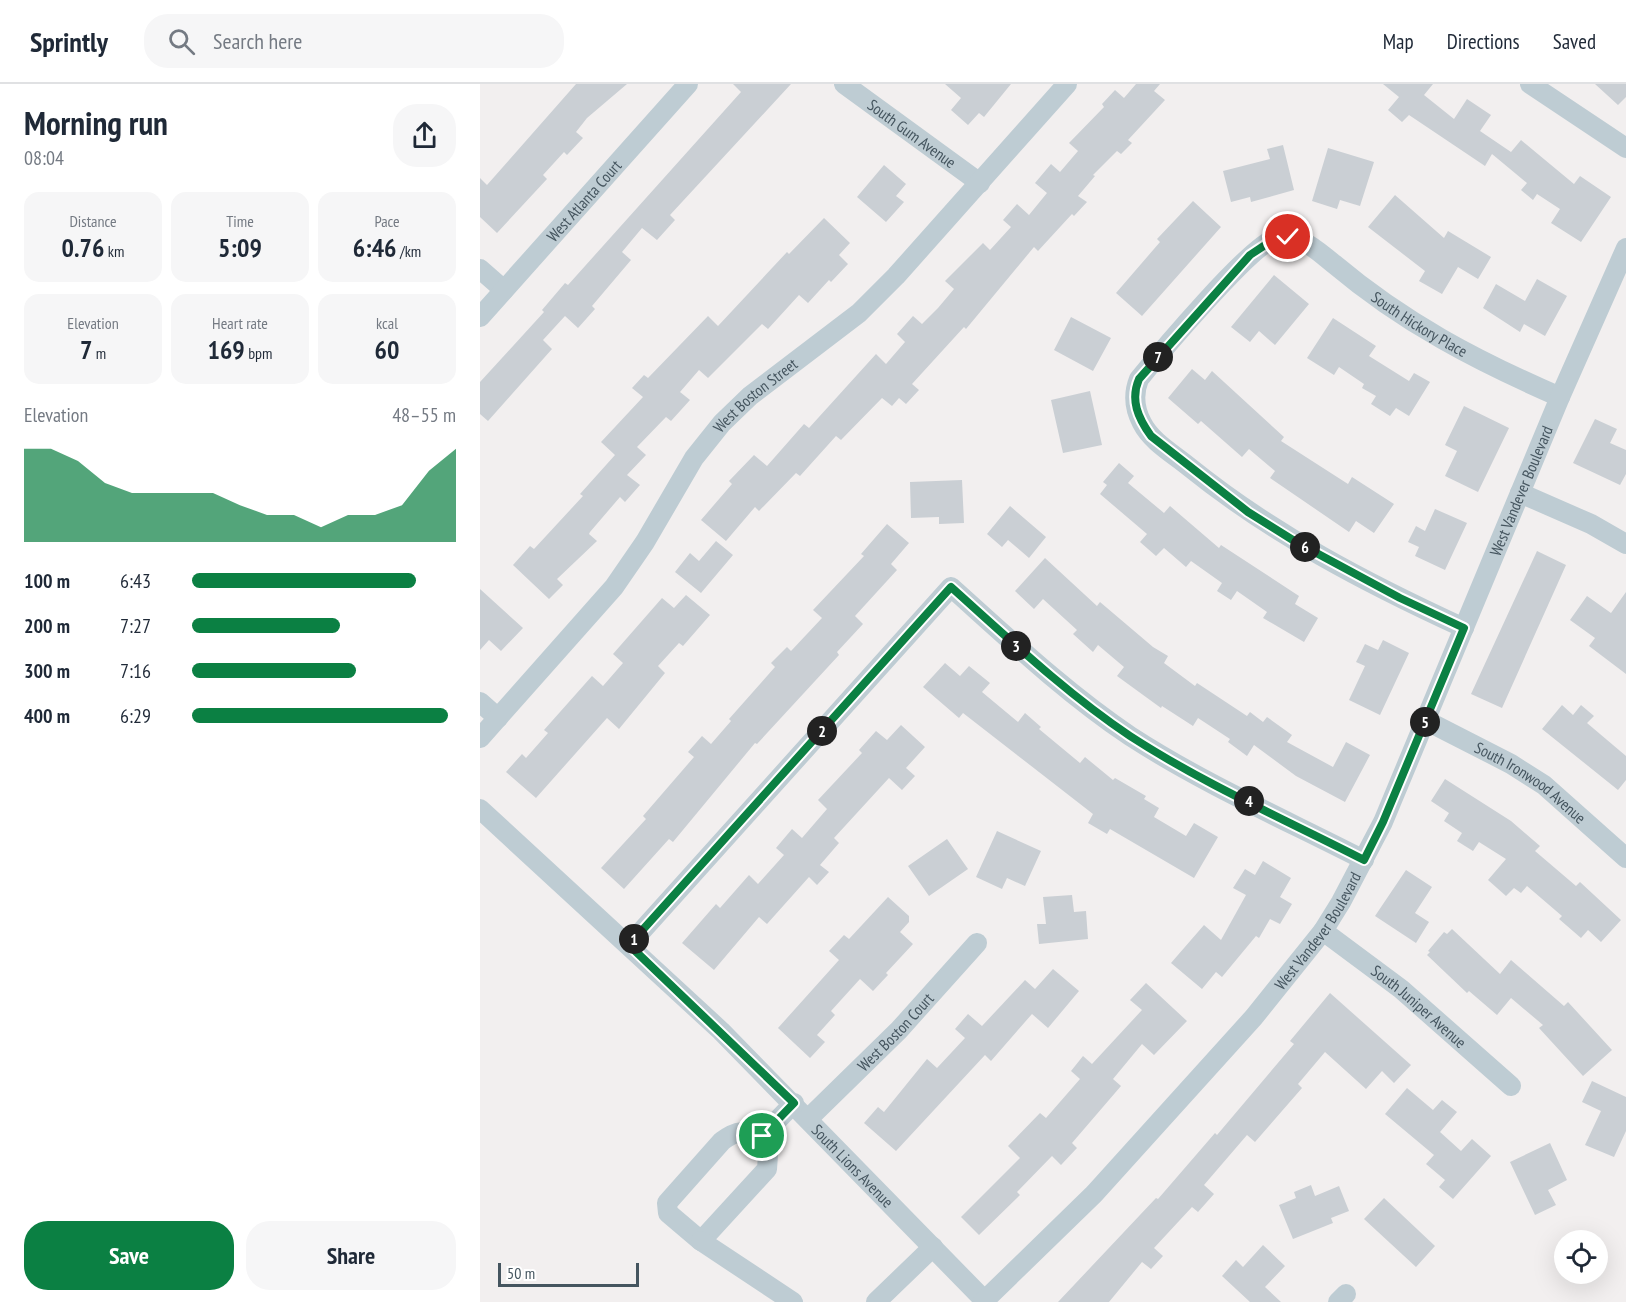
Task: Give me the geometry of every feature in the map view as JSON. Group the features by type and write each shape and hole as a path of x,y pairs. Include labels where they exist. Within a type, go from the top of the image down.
{"street":[{"name":"South Gum Avenue","path":"844,84 980,183"},
{"name":"West Boston Street","path":"480,738 614,587 645,542 694,458 722,423 750,396 859,313 896,276 1067,84"},
{"path":"1530,84 1626,148"},
{"name":"West Atlanta Court","path":"480,317 686,85"},
{"name":"South Hickory Place","path":"1464,628 1345,570 1248,512 1151,436 1141,422 1135,390 1147,369 1250,255 1274,239 1288,237 1310,244 1364,289 1443,342 1492,368 1560,397"},
{"name":"West Vandever Boulevard","path":"985,1301 1095,1194 1254,1017 1323,931 1383,822 1560,397 1624,257"},
{"path":"480,268 504,290"},
{"path":"1520,493 1591,524 1626,544"},
{"path":"629,945 951,587 1036,663 1088,706 1131,736 1180,767 1364,860"},
{"path":"480,702 498,718"},
{"name":"South Ironwood Avenue","path":"1425,720 1493,754 1544,785 1626,858"},
{"name":"South Lions Avenue","path":"480,809 629,945 794,1103 985,1301"},
{"name":"South Juniper Avenue","path":"1323,931 1401,989 1511,1086"},
{"name":"West Boston Court","path":"809,1118 899,1030 977,943"},
{"path":"762,1136 794,1103"},
{"path":"762,1136 744,1130 732,1133 722,1141 667,1203 668,1213 701,1241 794,1302"},
{"path":"701,1241 767,1169 768,1155 762,1136"},
{"path":"876,1302 933,1247"}],"building":[{"path":"576,84 627,84 587,118 576,132 583,138 567,155 564,152 543,175 547,179 497,233 480,217 480,178 487,185"},
{"path":"733,84 791,84 670,215 675,220 657,240 642,228 622,252 631,260 592,306 595,309 578,328 565,316 543,340 552,349 488,421 480,414 480,382 544,312 542,310 565,283 568,285 741,92"},
{"path":"945,84 1011,84 984,117 979,113 968,125 951,110 961,98"},
{"path":"1136,84 1160,84 1154,91 1165,100 1128,140 1132,143 1121,154 1117,151 1093,175 1095,176 1078,196 1087,202 1074,216 1072,214 1038,251 1034,247 966,329 964,327 912,384 919,390 906,404 899,398 892,406 882,398 841,440 836,436 800,476 796,473 759,511 755,507 726,541 701,520 732,484 729,481 754,455 767,466 804,424 809,428 876,354 886,364 905,342 897,334 913,316 922,324 938,308 954,289 945,281 983,243 990,250 1011,227 1003,220 1017,204 1029,215 1047,193 1035,183 1051,164 1060,172 1078,151 1069,143 1104,107 1102,104 1115,90 1124,98"},
{"path":"1383,84 1433,84 1424,95 1454,119 1467,99 1491,115 1480,131 1511,152 1521,140 1574,184 1580,176 1611,197 1581,242 1551,223 1560,209 1537,194 1533,200 1521,190 1527,183 1492,154 1485,166 1409,115 1402,122 1388,110 1399,97"},
{"path":"1595,84 1626,84 1626,97 1618,105"},
{"path":"1283,145 1294,190 1251,202 1250,197 1231,202 1223,171 1270,159 1267,149"},
{"path":"1328,148 1374,162 1360,206 1340,200 1337,209 1312,201"},
{"path":"884,165 906,184 896,196 904,202 886,222 857,197"},
{"path":"1395,195 1444,238 1448,231 1491,257 1478,279 1458,267 1442,294 1419,281 1425,271 1368,227"},
{"path":"1193,201 1221,227 1142,316 1116,293 1160,242 1157,239"},
{"path":"824,218 850,243 839,255 848,264 831,282 829,280 808,303 799,295 768,329 762,324 708,378 699,370 680,392 690,400 671,421 666,417 637,447 646,455 627,475 640,485 625,502 620,497 590,532 589,534 597,541 557,579 563,585 549,599 513,565 530,546 534,549 583,496 580,494 615,455 601,442 643,397 632,388 644,375 648,378 708,316 718,326 787,252 789,254"},
{"path":"1274,275 1309,304 1275,345 1259,331 1250,342 1231,327"},
{"path":"1537,279 1567,296 1545,336 1524,324 1520,332 1483,308 1496,284 1525,301"},
{"path":"1071,317 1111,338 1093,371 1054,350"},
{"path":"1333,318 1376,346 1369,356 1409,381 1414,373 1430,382 1409,416 1396,408 1390,416 1371,404 1376,396 1362,388 1364,384 1339,367 1334,375 1307,358"},
{"path":"1192,369 1205,380 1212,371 1284,437 1281,441 1348,484 1352,477 1394,504 1374,533 1356,521 1349,532 1270,478 1275,471 1249,449 1242,457 1201,421 1198,424 1168,398"},
{"path":"1090,391 1102,445 1063,453 1051,400"},
{"path":"1464,406 1509,428 1478,492 1445,476 1457,451 1445,445"},
{"path":"1595,419 1617,429 1610,443 1626,450 1626,474 1620,485 1573,463"},
{"path":"1119,463 1134,476 1128,483 1164,513 1170,506 1219,548 1221,545 1299,596 1295,604 1318,618 1304,642 1263,618 1267,612 1237,591 1231,600 1217,591 1222,583 1191,561 1186,567 1164,548 1156,556 1140,542 1147,534 1100,494 1107,485 1103,482"},
{"path":"962,480 964,523 939,524 939,517 911,518 910,482"},
{"path":"1010,506 1046,537 1029,558 1008,540 1002,547 987,534"},
{"path":"1435,509 1467,523 1445,570 1415,556 1419,547 1408,542 1416,526 1425,531"},
{"path":"887,524 909,543 891,564 897,570 855,616 863,624 837,652 839,655 757,744 755,743 673,842 669,839 624,889 601,868 646,819 643,816 694,757 688,752 702,736 711,744 731,721 729,719 775,667 771,663 787,647 791,651 822,618 813,610 864,556 861,554"},
{"path":"716,541 733,555 701,593 675,572 690,553 699,561"},
{"path":"1537,551 1566,565 1502,708 1471,694"},
{"path":"1045,558 1097,606 1100,602 1153,647 1168,656 1164,663 1195,686 1197,683 1247,716 1250,712 1263,722 1267,717 1292,735 1287,742 1333,767 1346,742 1370,755 1345,802 1296,776 1254,745 1247,756 1228,742 1230,739 1198,718 1193,726 1162,706 1161,708 1117,676 1124,667 1098,645 1093,652 1073,634 1077,630 1043,599 1034,609 1015,591"},
{"path":"480,589 523,628 501,651 489,640 480,650"},
{"path":"1626,592 1626,674 1589,646 1595,638 1570,620 1587,596 1611,613"},
{"path":"686,595 710,615 683,646 679,643 658,666 665,673 619,729 607,718 536,798 506,772 522,754 526,758 548,733 544,730 592,676 603,686 623,663 613,654 662,598 674,608"},
{"path":"1383,640 1409,653 1380,715 1349,700 1365,666 1356,662 1365,644 1378,650"},
{"path":"945,663 960,676 969,666 990,683 982,692 1018,722 1025,713 1041,727 1039,729 1080,763 1085,757 1113,780 1115,778 1146,796 1144,799 1159,808 1154,817 1186,836 1194,823 1218,837 1194,878 1110,829 1107,834 1088,823 1093,814 963,713 959,718 923,687"},
{"path":"1562,705 1573,715 1581,705 1594,716 1587,723 1626,756 1626,780 1618,790 1542,729"},
{"path":"901,725 925,747 906,768 915,776 902,790 889,778 834,838 839,843 820,865 829,872 817,885 809,877 767,924 759,917 714,970 682,943 716,904 720,908 749,875 758,884 784,855 776,848 792,829 802,838 827,809 818,800 862,753 859,750 876,731 887,740"},
{"path":"1445,779 1511,821 1540,846 1535,851 1576,886 1580,882 1621,920 1601,942 1588,930 1581,938 1559,919 1562,916 1527,886 1521,893 1514,888 1506,896 1488,880 1506,859 1479,842 1473,851 1457,841 1462,833 1444,821 1449,813 1431,801"},
{"path":"997,831 1041,851 1025,886 1007,878 1002,889 976,877"},
{"path":"947,839 968,869 929,896 908,866"},
{"path":"1263,861 1291,878 1280,897 1292,904 1280,924 1270,919 1259,938 1256,936 1222,977 1216,972 1202,989 1171,963 1204,925 1221,940 1246,895 1233,888 1245,869 1255,875"},
{"path":"1406,870 1432,887 1415,913 1429,922 1416,943 1375,916"},
{"path":"1072,895 1074,912 1086,911 1088,939 1039,944 1037,924 1046,924 1043,897"},
{"path":"888,897 909,916 909,922 900,932 913,944 873,991 860,979 831,1011 835,1015 817,1035 825,1042 810,1058 778,1028 839,960 829,951 844,935 849,939"},
{"path":"1452,929 1500,974 1511,960 1564,1006 1568,1002 1612,1050 1583,1076 1539,1028 1543,1025 1511,998 1497,1015 1469,991 1467,993 1427,955 1444,932 1447,934"},
{"path":"1053,969 1079,991 1048,1028 1032,1014 991,1061 985,1055 896,1151 864,1123 878,1107 884,1112 927,1059 937,1068 965,1038 955,1029 968,1014 982,1026 1025,980 1035,989"},
{"path":"1146,983 1187,1021 1154,1055 1142,1044 1113,1079 1121,1086 1072,1143 1077,1148 1061,1165 1052,1156 1017,1192 1020,1195 979,1235 961,1217 1020,1158 1008,1146 1040,1113 1046,1118 1080,1079 1071,1071 1083,1056 1092,1064 1142,1010 1130,1000"},
{"path":"1330,993 1411,1065 1394,1083 1382,1071 1366,1089 1325,1052 1298,1084 1302,1088 1255,1142 1247,1135 1204,1185 1214,1194 1198,1212 1192,1207 1154,1248 1163,1256 1151,1269 1142,1262 1109,1302 1058,1302 1156,1198 1158,1199 1215,1133 1217,1135 1294,1044 1290,1041"},
{"path":"1592,1081 1626,1097 1626,1131 1614,1157 1585,1145 1601,1111 1582,1102"},
{"path":"1407,1088 1433,1110 1442,1100 1457,1112 1440,1132 1461,1151 1472,1139 1491,1156 1453,1199 1439,1187 1445,1180 1426,1164 1434,1155 1385,1114"},
{"path":"1550,1143 1567,1180 1548,1190 1556,1205 1535,1215 1510,1162"},
{"path":"1311,1185 1315,1196 1339,1186 1349,1211 1331,1218 1333,1223 1293,1239 1279,1205 1296,1198 1294,1192"},
{"path":"1384,1198 1435,1246 1416,1267 1364,1219"},
{"path":"1263,1245 1285,1266 1265,1287 1281,1302 1250,1302 1222,1276 1236,1260 1243,1267"}],"route":[{"path":"762,1136 794,1103 629,945 951,587 1036,663 1088,706 1131,736 1180,767 1364,860 1383,822 1464,628 1345,570 1248,512 1151,436 1141,422 1134,400 1139,379 1250,255 1259,246 1274,239 1288,237"}]}
